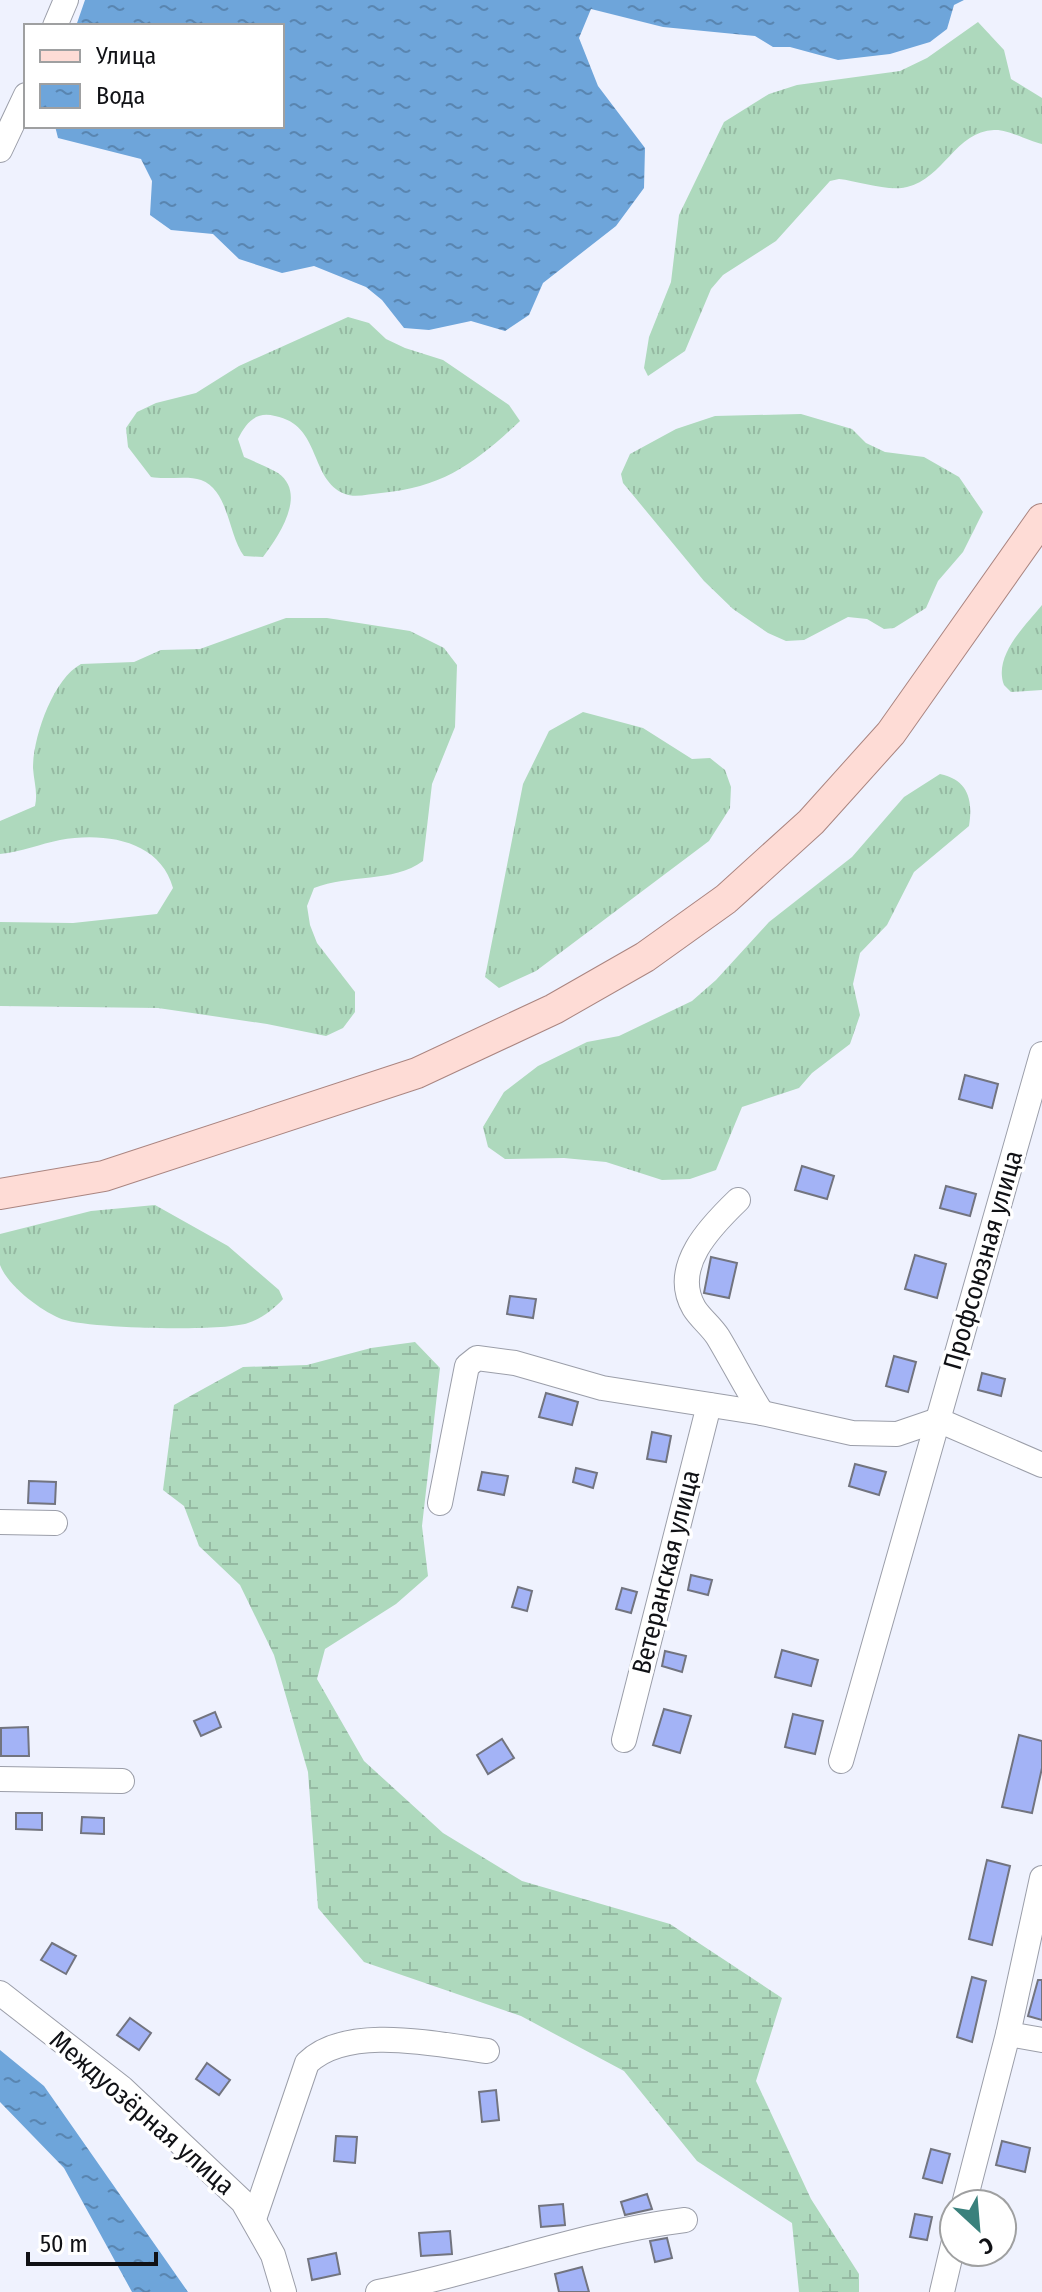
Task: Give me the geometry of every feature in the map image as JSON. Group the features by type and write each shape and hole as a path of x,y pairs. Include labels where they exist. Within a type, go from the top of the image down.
{"main road":[{"path":"0,1194 104,1176 417,1073 554,1009 645,957 726,899 811,822 891,733 1042,519"}],"street":[{"path":"56,24 66,0"},
{"path":"0,150 24,99"},
{"name":"Профсоюзная улица","path":"841,1761 1042,1054"},
{"path":"738,1200 699,1247 688,1266 686,1286 693,1307 717,1334 762,1413"},
{"path":"440,1503 467,1366 477,1358 515,1363 602,1388 762,1413 852,1433 897,1434 938,1420 1042,1465"},
{"name":"Ветеранская улица","path":"624,1740 709,1405"},
{"path":"0,1522 55,1523"},
{"path":"0,1779 122,1781"},
{"path":"968,2188 1008,2034 1042,1878"},
{"name":"Междуозёрная улица","path":"0,1993 122,2088 243,2202 273,2255 284,2292"},
{"path":"1008,2034 1042,2040"},
{"path":"254,2219 307,2063 322,2048 363,2041 420,2042 487,2051"},
{"path":"378,2292 461,2275 623,2227 685,2220"},
{"path":"942,2292 948,2268"}],"green space":[{"path":"978,22 1004,50 1011,79 1042,98 1042,144 1005,131 981,132 959,146 930,175 907,187 883,187 839,179 830,181 776,241 723,275 711,289 685,351 648,376 644,368 649,337 671,282 679,215 724,122 769,94 797,85 900,71 927,58"},
{"path":"348,317 369,323 386,339 405,348 443,360 509,405 520,421 473,461 441,479 403,490 353,496 334,487 325,477 301,430 290,421 275,416 257,417 248,423 238,439 244,457 278,473 287,482 290,504 282,527 263,557 244,556 223,503 210,485 196,479 151,477 128,447 126,428 137,412 156,403 196,393 239,366"},
{"path":"801,414 852,429 866,443 885,452 924,457 959,477 983,512 963,552 938,581 926,608 894,628 884,629 867,619 848,617 804,640 786,641 768,633 733,609 704,581 623,483 621,474 630,454 676,429 715,416"},
{"path":"1042,605 1042,690 1011,692 1004,685 1003,663 1012,642"},
{"path":"286,618 327,618 410,631 444,648 457,665 455,727 432,784 423,861 398,873 314,888 307,906 317,943 355,992 355,1012 343,1028 326,1036 158,1008 0,1006 0,922 73,923 157,914 173,888 156,859 128,843 112,839 60,840 0,854 0,821 35,806 33,768 37,741 46,710 62,682 81,664 134,662 161,650 200,649"},
{"path":"583,712 643,728 692,759 710,758 725,770 731,787 730,808 709,841 536,971 499,988 485,977 523,784 549,731"},
{"path":"940,774 957,781 967,793 969,826 914,872 887,925 860,953 853,984 860,1015 850,1044 812,1073 799,1088 742,1107 716,1170 690,1179 662,1180 606,1162 564,1158 505,1159 488,1147 483,1127 504,1092 538,1066 587,1042 619,1036 692,1001 716,980 769,922 852,857 904,797"},
{"path":"155,1205 228,1246 279,1290 283,1299 258,1319 234,1326 95,1325 59,1318 42,1309 17,1289 0,1265 0,1234 91,1211"},
{"path":"415,1342 440,1368 422,1526 428,1576 396,1604 325,1649 317,1679 364,1761 443,1833 522,1881 670,1924 782,1998 756,2081 811,2199 859,2274 859,2292 799,2292 792,2223 697,2161 624,2071 521,2016 364,1962 318,1908 308,1772 274,1655 240,1585 199,1546 184,1506 163,1490 174,1405 243,1367 307,1365 371,1348"}],"water":[{"path":"85,0 964,0 954,5 947,29 930,42 890,54 838,60 790,47 773,47 755,36 663,27 591,9 579,38 598,86 645,148 644,188 616,226 543,283 529,315 505,331 471,321 429,330 404,328 382,300 366,287 314,266 282,273 239,259 213,234 171,230 150,215 152,181 141,159 58,138 56,128 284,128 284,24 77,24"},
{"path":"0,2050 44,2086 188,2292 132,2292 64,2168 0,2102"}],"building":[{"path":"965,1075 998,1084 992,1108 959,1099"},
{"path":"802,1166 834,1176 827,1199 795,1190"},
{"path":"946,1186 976,1194 970,1216 940,1208"},
{"path":"915,1255 946,1264 937,1298 905,1289"},
{"path":"711,1257 737,1263 729,1298 704,1293"},
{"path":"510,1296 536,1299 533,1318 507,1314"},
{"path":"894,1356 916,1362 908,1392 886,1386"},
{"path":"982,1373 1005,1379 1001,1396 978,1390"},
{"path":"546,1393 578,1402 572,1425 539,1417"},
{"path":"652,1432 671,1436 666,1462 647,1459"},
{"path":"855,1464 886,1472 879,1495 849,1486"},
{"path":"576,1468 597,1473 593,1488 573,1482"},
{"path":"482,1472 508,1476 504,1495 478,1490"},
{"path":"29,1481 56,1482 55,1504 28,1503"},
{"path":"691,1575 712,1580 708,1595 688,1590"},
{"path":"518,1587 532,1591 527,1611 512,1607"},
{"path":"622,1588 637,1592 631,1613 616,1609"},
{"path":"782,1650 818,1660 811,1686 775,1677"},
{"path":"665,1651 686,1656 682,1672 662,1666"},
{"path":"664,1709 691,1716 680,1753 653,1745"},
{"path":"215,1712 221,1727 201,1736 194,1721"},
{"path":"793,1714 823,1721 815,1754 785,1747"},
{"path":"28,1727 29,1756 1,1756 1,1728"},
{"path":"1019,1735 1042,1741 1042,1768 1032,1813 1002,1807"},
{"path":"502,1739 514,1758 488,1774 477,1755"},
{"path":"16,1813 42,1813 42,1830 16,1829"},
{"path":"82,1817 104,1818 104,1834 81,1833"},
{"path":"987,1860 1010,1866 992,1945 969,1939"},
{"path":"52,1943 76,1956 66,1974 41,1960"},
{"path":"972,1977 986,1981 972,2042 957,2037"},
{"path":"1038,1980 1042,1980 1042,2020 1028,2016"},
{"path":"130,2018 151,2033 139,2050 117,2035"},
{"path":"207,2063 230,2080 219,2095 196,2079"},
{"path":"496,2090 499,2120 482,2122 479,2092"},
{"path":"336,2136 357,2137 355,2163 334,2161"},
{"path":"1002,2141 1030,2148 1025,2172 996,2165"},
{"path":"931,2149 950,2154 942,2183 923,2178"},
{"path":"647,2194 652,2209 625,2215 621,2202"},
{"path":"563,2204 565,2225 541,2227 539,2206"},
{"path":"915,2214 932,2217 927,2240 910,2237"},
{"path":"450,2231 452,2254 421,2256 419,2233"},
{"path":"667,2238 672,2258 655,2262 650,2241"},
{"path":"336,2253 340,2274 312,2280 308,2259"},
{"path":"582,2267 589,2292 559,2292 555,2274"}]}
